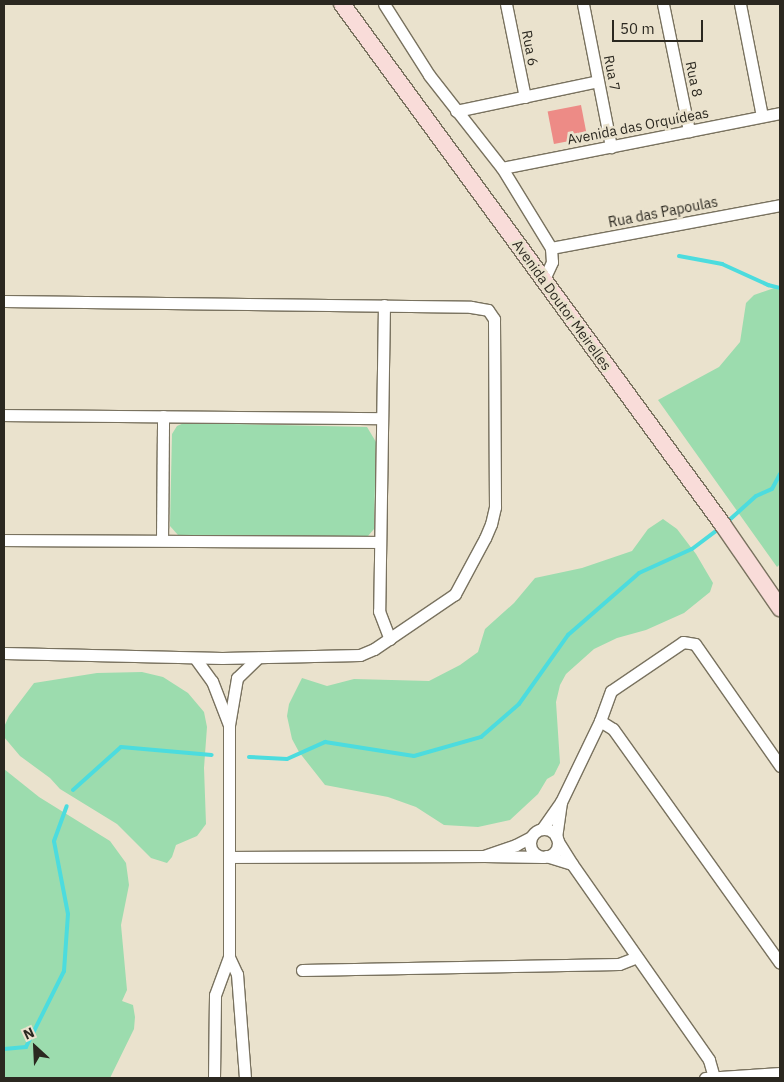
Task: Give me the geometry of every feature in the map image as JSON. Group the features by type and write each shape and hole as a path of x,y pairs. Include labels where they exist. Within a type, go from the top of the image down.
{"street":[{"name":"Avenida Doutor Meirelles","path":"342,4 718,517 780,608"},
{"path":"384,4 429,75 502,168 551,248 552,262 544,279"},
{"name":"Rua 6","path":"506,4 525,97"},
{"name":"Rua 7","path":"583,4 611,147"},
{"name":"Rua 8","path":"663,4 689,132"},
{"path":"740,4 762,116"},
{"path":"456,111 598,81"},
{"name":"Avenida das Orquídeas","path":"502,168 780,113"},
{"name":"Rua das Papoulas","path":"551,248 780,205"},
{"path":"4,301 384,305 480,307 488,310 494,319 495,507 491,524 455,594 390,639 360,655 195,658 4,653"},
{"path":"384,305 379,611 390,639"},
{"path":"4,415 382,418"},
{"path":"162,540 163,416"},
{"path":"4,540 380,542"},
{"path":"484,856 516,845 542,829 562,802 600,721 611,691 683,642 695,644 780,766"},
{"path":"195,658 212,681 229,726"},
{"path":"214,1078 215,995 229,956 229,726 237,678 258,658"},
{"path":"600,721 613,729 780,963"},
{"path":"229,857 545,856 555,850 562,802"},
{"path":"542,829 550,831 557,840 709,1060 714,1078"},
{"path":"531,837 532,850 572,864"},
{"path":"229,956 237,974 245,1078"},
{"path":"302,970 619,964 637,957"},
{"path":"706,1078 780,1073"}],"green space":[{"path":"780,286 780,564 777,567 658,400 719,367 740,342 746,303 754,295"},
{"path":"184,423 367,427 376,442 374,529 368,536 185,537 178,535 170,526 172,434 177,426"},
{"path":"663,519 677,529 696,554 713,583 710,592 684,613 646,630 617,638 594,649 566,674 560,685 556,702 560,763 554,775 547,779 538,794 510,820 478,827 444,825 416,807 388,797 325,785 299,752 292,739 287,716 289,704 302,678 327,686 354,679 429,681 460,665 478,652 485,629 514,603 535,578 582,568 632,551 648,529"},
{"path":"142,672 163,677 188,693 204,712 207,727 204,768 206,824 197,836 176,845 172,857 167,863 151,858 117,824 60,789 50,778 20,756 4,737 4,727 9,716 34,683 97,673"},
{"path":"4,769 39,797 110,841 126,863 129,885 121,925 127,990 122,1001 133,1005 135,1017 134,1029 110,1078 4,1078"}],"building":[{"path":"581,105 587,137 554,144 548,111"}],"waterway":[{"path":"679,256 722,264 768,285 780,288"},
{"path":"726,523 756,496 772,489 780,474"},
{"path":"249,757 287,759 325,742 414,756 481,737 519,704 568,635 639,573 692,549 721,527"},
{"path":"73,790 121,747 212,755"},
{"path":"4,1049 26,1047 64,971 68,914 54,841 67,806"}]}
